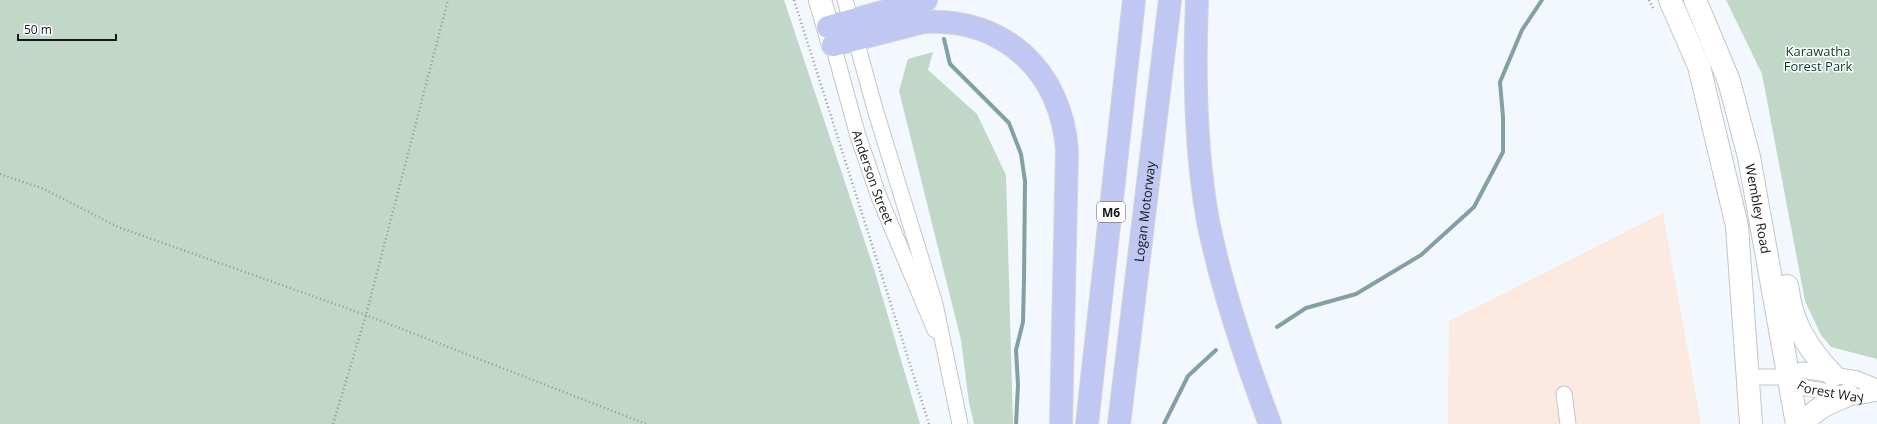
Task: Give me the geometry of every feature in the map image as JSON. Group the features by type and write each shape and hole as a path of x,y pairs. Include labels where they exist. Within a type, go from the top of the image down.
{"highway":[{"name":"M6","path":"1087,424 1134,0"},
{"name":"Logan Motorway","path":"1118,424 1170,0"},
{"path":"1197,0 1195,68 1197,123 1202,180 1208,221 1236,327 1270,424"},
{"path":"831,36 850,20 909,1"},
{"path":"850,20 938,21 973,27 988,33 1015,48 1037,69 1049,85 1062,115 1067,150 1061,424"}],"main road":[{"name":"Anderson Street","path":"820,0 831,36"},
{"name":"Wembley Road","path":"1695,0 1729,81 1743,129 1757,195 1797,424"},
{"name":"Wembley Road","path":"1662,5 1699,66 1737,226 1751,424"},
{"path":"1757,195 1777,230 1791,309 1796,323 1821,363 1833,375"},
{"path":"1805,424 1809,416 1817,410 1848,395"}],"street":[{"name":"Anderson Street","path":"850,20 933,297 960,424"},
{"name":"Anderson Street","path":"831,36 858,136 879,197 924,308 944,349"},
{"name":"Forest Way","path":"1747,377 1788,377 1802,370 1857,379 1877,387"},
{"name":"Forest Way","path":"1788,377 1806,388 1857,397 1877,393"},
{"path":"1564,394 1568,424"}],"path":[{"path":"333,424 366,315 448,0"},
{"path":"794,0 929,424"},
{"path":"1649,0 1662,5"},
{"path":"0,174 44,189 118,227 366,315 646,424"}],"shaded area":[{"path":"1663,213 1701,424 1448,424 1449,321"}],"green space":[{"path":"0,0 784,0 875,272 920,424 0,424"},
{"name":"Karawatha Forest Park","path":"1726,0 1877,0 1877,359 1831,347 1821,335 1805,301 1762,74"},
{"path":"933,52 928,70 977,114 1006,175 1013,424 974,424 969,403 961,340 899,91 908,59"}],"waterway":[{"path":"1277,327 1306,308 1356,294 1421,255 1474,207 1503,152 1503,117 1500,82 1522,30 1542,0"},
{"path":"944,39 950,64 1009,123 1021,154 1025,181 1024,279 1023,322 1016,350 1018,385 1016,424"},
{"path":"1164,424 1188,376 1216,350"}]}
